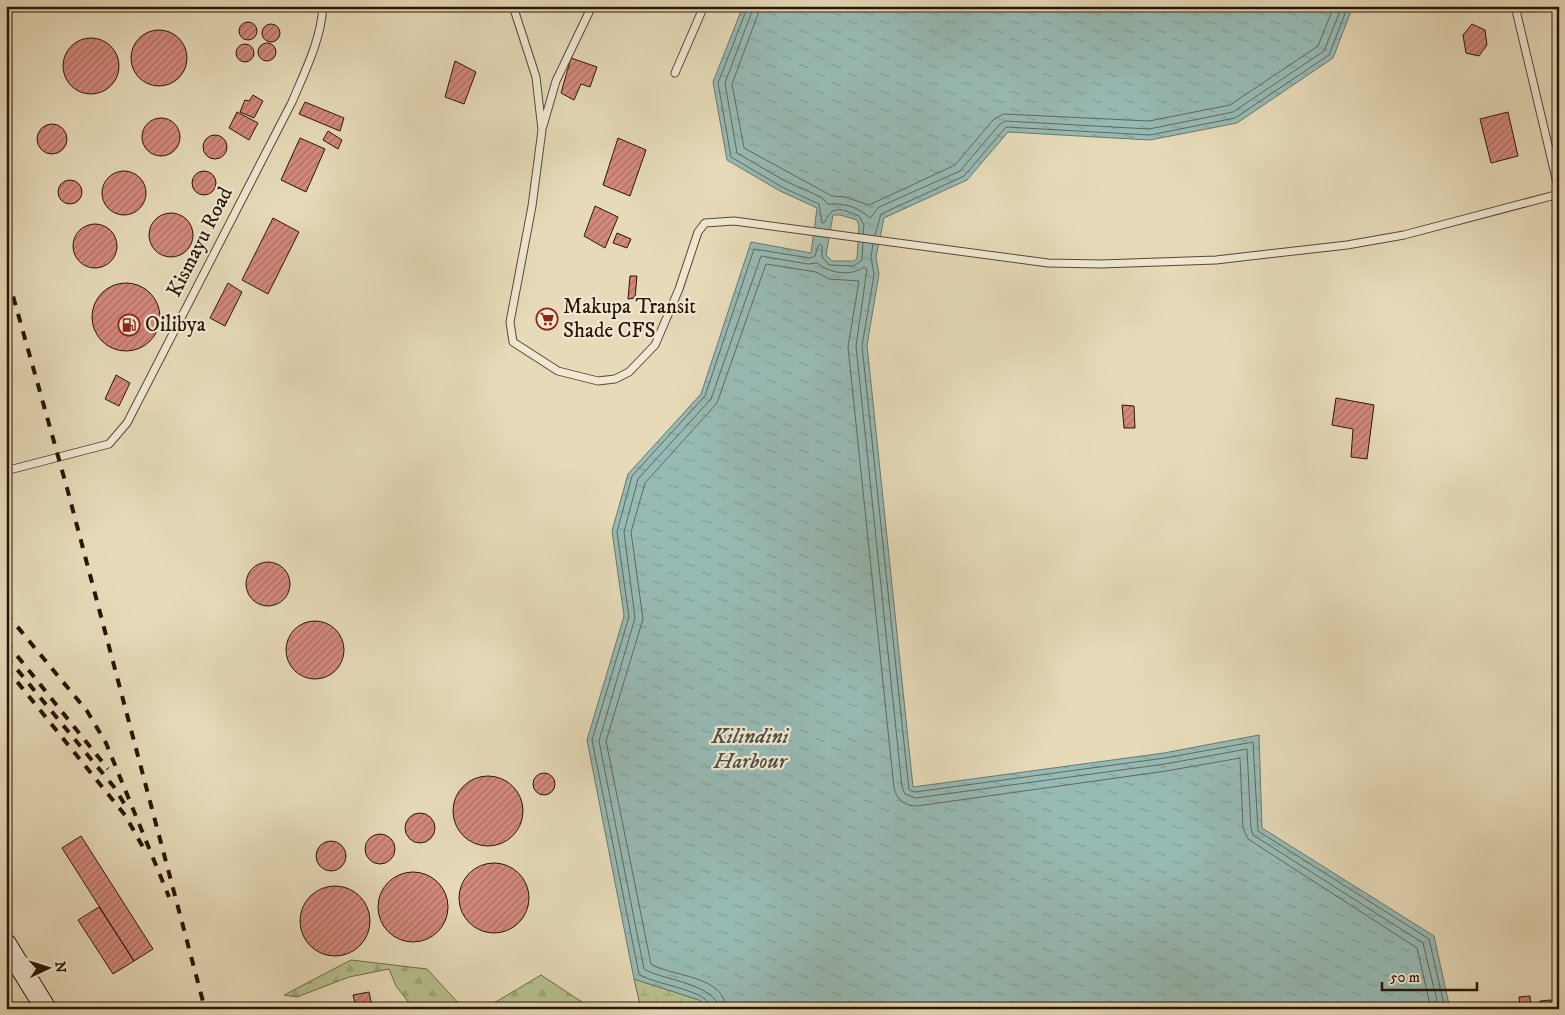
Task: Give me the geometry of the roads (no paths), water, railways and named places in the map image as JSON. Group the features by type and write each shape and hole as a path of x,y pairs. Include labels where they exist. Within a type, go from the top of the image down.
{"main road":[{"path":"6,944 46,1009"}],"lane":[{"name":"Kismayu Road","path":"6,468 13,469 109,444 127,423 292,102 312,54 322,21 323,6"},
{"path":"513,6 536,77 542,130"},
{"path":"592,6 556,81 542,130 532,206 510,322 510,334 513,342 558,371 598,381 615,379 629,372 655,345 679,289 698,232 705,224 734,222 1048,263 1101,264 1216,260 1347,245 1404,235 1559,192 1515,6"},
{"path":"675,73 704,6"}],"water":[{"name":"Kilindini Harbour","path":"743,6 1353,6 1333,58 1237,123 1150,140 1008,132 967,180 884,218 876,257 879,274 867,345 913,787 1164,753 1259,735 1262,828 1434,936 1450,1009 710,1009 699,1000 634,979 587,740 624,616 612,531 628,474 701,394 751,242 811,253 817,208 780,191 727,160 713,82","holes":["833,215 857,220 859,226 857,258 854,261 832,261 826,255"]}],"railway":[{"path":"6,280 13,296 67,488 205,1009"},
{"path":"6,613 87,711 106,743 169,897"},
{"path":"6,642 108,769"},
{"path":"6,656 114,787 127,808"},
{"path":"6,668 125,815 144,849"}],"place":[{"name":"Makupa Transit Shade CFS","path":"547,319"},
{"name":"Oilibya","path":"129,325"}]}
